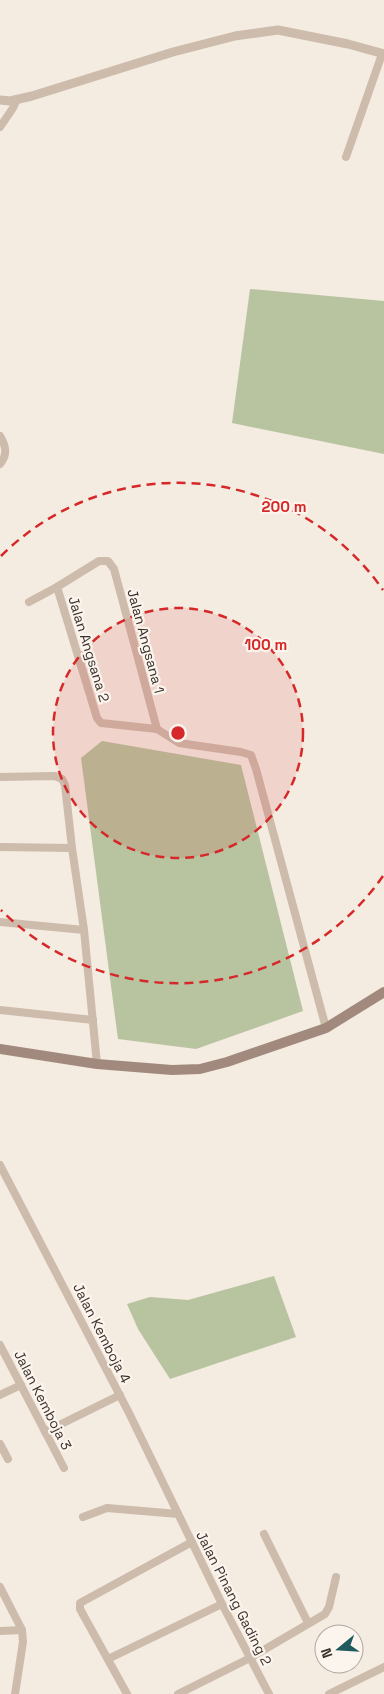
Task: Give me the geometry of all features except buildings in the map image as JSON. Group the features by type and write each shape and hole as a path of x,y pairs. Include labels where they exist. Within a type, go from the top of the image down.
{"main road":[{"path":"0,1049 97,1064 172,1070 200,1069 227,1062 326,1028 384,992"}],"street":[{"path":"0,100 10,101 32,96 182,50 235,36 278,30 339,42 383,54 346,157"},
{"path":"0,127 18,99"},
{"path":"0,436 6,451 0,464"},
{"name":"Jalan Angsana 1","path":"56,587 99,561 108,561 114,569 157,729"},
{"path":"28,602 56,587"},
{"name":"Jalan Angsana 2","path":"56,587 97,718 101,723 157,729"},
{"path":"157,729 179,742 251,755 326,1028"},
{"path":"0,777 55,776 62,779 66,785 72,848 84,930 97,1064"},
{"path":"0,847 72,848"},
{"path":"0,922 84,930"},
{"path":"0,1010 93,1020"},
{"name":"Jalan Kemboja 4","path":"0,1165 120,1395 178,1514"},
{"name":"Jalan Kemboja 3","path":"0,1345 64,1468"},
{"path":"0,1395 21,1385"},
{"path":"45,1432 120,1395"},
{"path":"0,1444 8,1459"},
{"path":"83,1516 107,1508 178,1514"},
{"name":"Jalan Pinang Gading 2","path":"178,1514 269,1694"},
{"path":"264,1534 308,1623"},
{"path":"127,1694 79,1606 82,1601 192,1542"},
{"path":"178,1694 250,1658 325,1614 329,1607 336,1577"},
{"path":"0,1587 22,1630 24,1642 15,1694"},
{"path":"108,1659 222,1604"},
{"path":"0,1631 22,1630"},
{"path":"329,1694 384,1667"}],"green space":[{"path":"250,289 384,301 384,454 232,423"},
{"path":"102,741 241,765 303,1011 196,1049 118,1039 81,758"},
{"path":"274,1276 296,1337 170,1379 138,1329 127,1304 150,1297 188,1300"}]}
